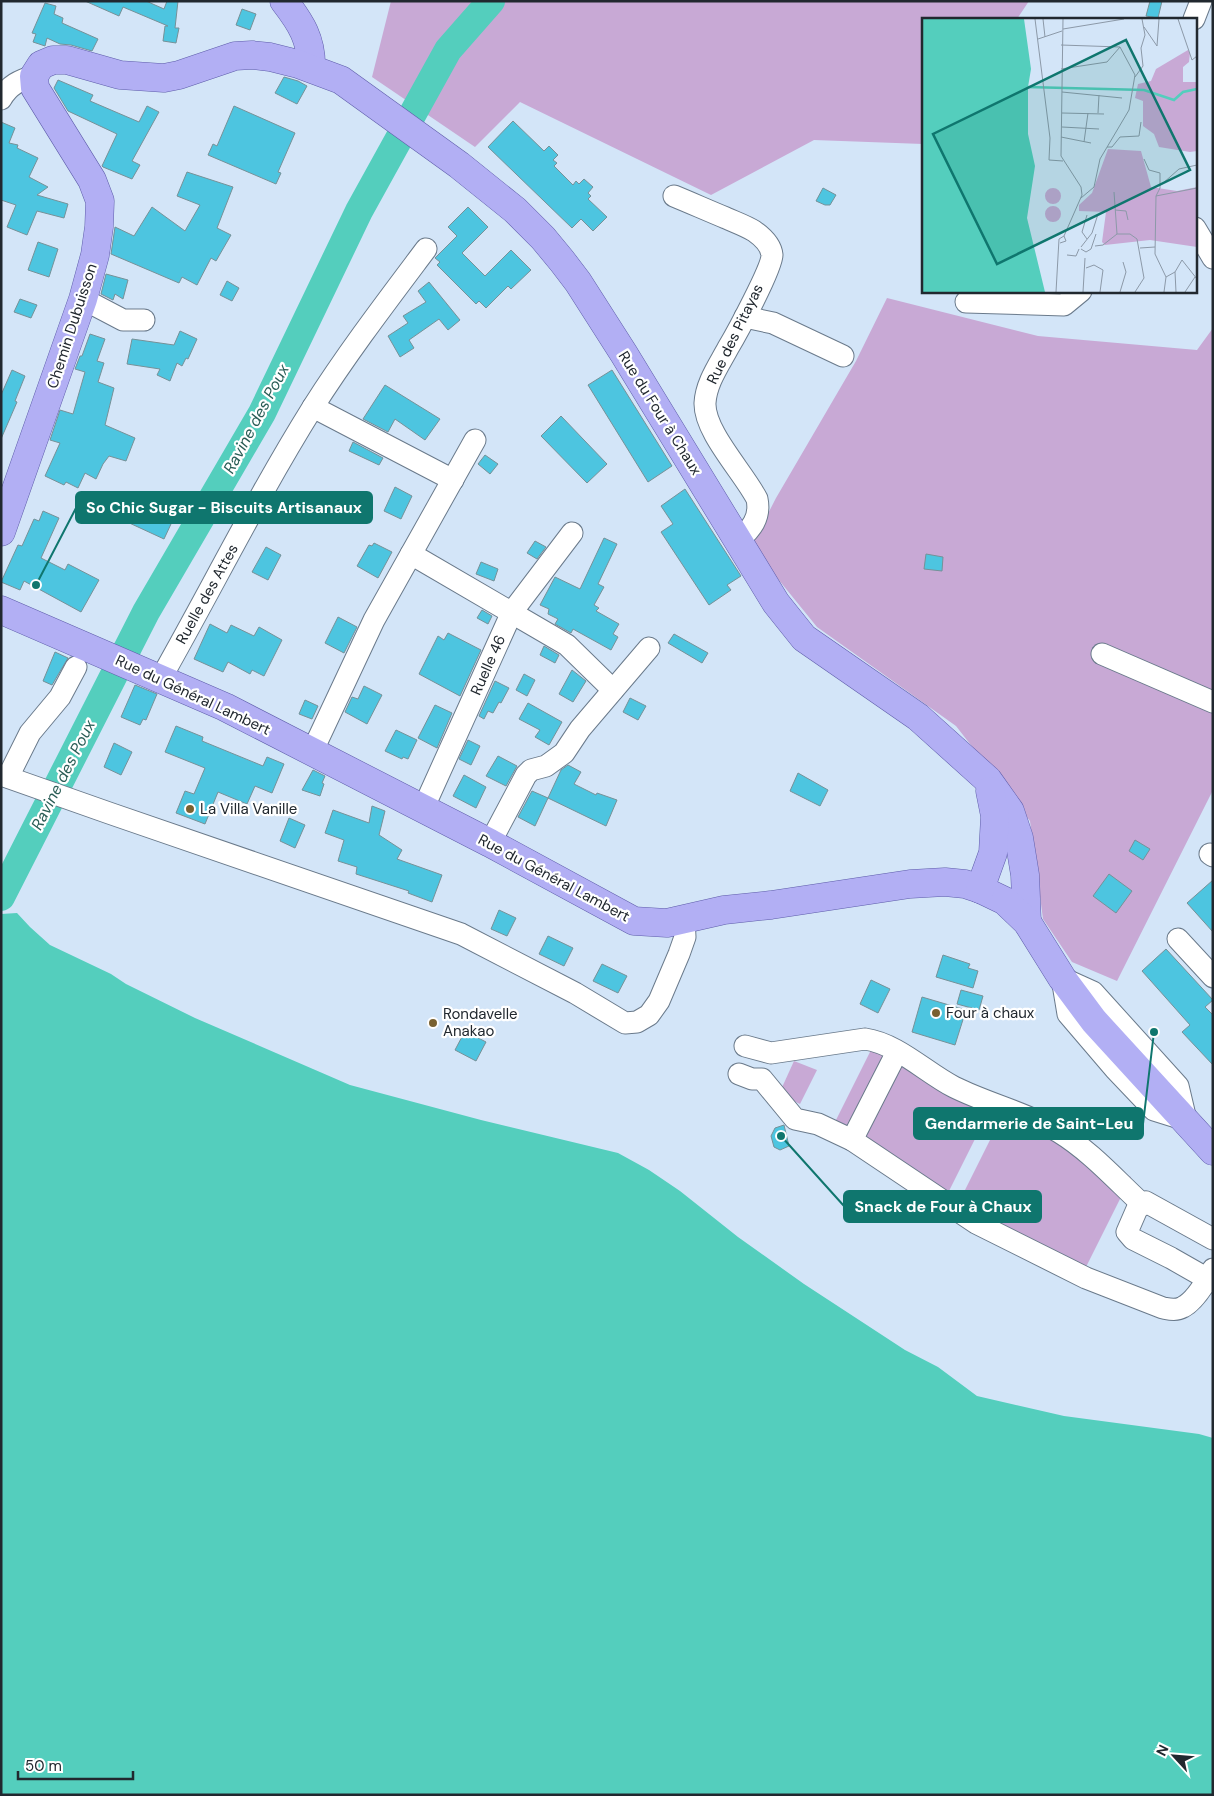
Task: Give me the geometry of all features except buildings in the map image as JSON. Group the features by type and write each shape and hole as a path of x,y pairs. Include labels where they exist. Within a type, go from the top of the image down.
{"main road":[{"path":"34,76 41,65 53,60 67,60 120,75 150,78 179,75 235,56 270,57 312,68 312,53 308,38 284,1"},
{"name":"Rue du Four à Chaux","path":"312,68 341,80 459,165 515,210 543,238 565,266 624,354 776,603 804,638 918,718 988,780 1010,811 1018,838 1025,875 1027,922"},
{"name":"Chemin Dubuisson","path":"1,532 84,298 95,255 99,226 100,202 92,180 35,88 34,76"},
{"name":"Rue du Général Lambert","path":"1,610 85,659 134,667 225,707 490,843 634,921 667,923 724,910 771,906 910,884 945,882 965,884 980,889 1005,901 1027,922 1062,978 1094,1021 1213,1151"},
{"path":"980,889 993,853 995,816 988,780"}],"street":[{"path":"1194,18 1201,1"},
{"path":"1,99 5,91 19,80 34,76"},
{"name":"Rue des Pitayas","path":"674,196 750,229 761,237 770,248 771,260 745,317 712,377 705,404 706,414 712,428 757,499 759,509 757,518 738,541"},
{"path":"1196,230 1213,258"},
{"name":"Ruelle des Attes","path":"161,678 252,512 313,407 368,326 426,249"},
{"path":"1196,257 1213,268"},
{"path":"966,302 1064,305 1080,292"},
{"path":"84,298 124,320 144,320"},
{"path":"745,317 772,323 843,356"},
{"path":"313,407 453,480"},
{"path":"312,752 374,620 475,440"},
{"name":"Ruelle 46","path":"423,809 512,612 572,534"},
{"path":"412,554 567,645 613,690"},
{"path":"490,843 526,775 532,770 546,766 564,753 580,729 649,648"},
{"path":"1102,654 1213,702"},
{"path":"85,659 60,697 30,732 10,778 461,934 575,993 625,1023 637,1022 649,1015 659,1001 680,954 685,937 684,918"},
{"path":"1178,939 1213,977"},
{"path":"745,1046 771,1053 865,1039 876,1040 954,1087 1060,1133 1081,1147 1142,1204"},
{"path":"852,1140 898,1052"},
{"path":"739,1074 752,1080 762,1079 795,1118 818,1124 852,1140 976,1223 1086,1278 1163,1308 1174,1310 1182,1308 1211,1277 1133,1239 1127,1232 1129,1225 1142,1204 1146,1202 1213,1239"}],"shaded area":[{"path":"391,1 1029,1 1018,18 922,18 922,144 814,140 711,195 520,102 475,147 372,77"},
{"path":"887,298 1038,336 1197,350 1213,328 1213,790 1117,981 1072,962 1043,919 1030,821 956,726 817,627 761,558 754,541 776,498 856,361"},
{"path":"17,913 50,945 111,974 126,984 195,1018 350,1085 481,1120 618,1153 649,1170 680,1191 738,1237 804,1284 905,1350 938,1367 977,1396 1064,1416 1199,1434 1213,1438 1213,1795 1,1795 1,914"},
{"path":"872,1048 991,1107 946,1197 827,1138"},
{"path":"794,1061 817,1070 800,1104 779,1094"},
{"path":"1003,1114 1131,1177 1085,1269 957,1206"}],"waterway":[{"name":"Ravine des Poux","path":"1,897 146,612 262,413 359,211 448,50 491,1"}],"place":[{"name":"So Chic Sugar - Biscuits Artisanaux","path":"36,585"},
{"name":"La Villa Vanille","path":"190,809"},
{"name":"Four à chaux","path":"936,1013"},
{"name":"Rondavelle Anakao","path":"433,1023"},
{"name":"Gendarmerie de Saint-Leu","path":"1154,1032"},
{"name":"Snack de Four à Chaux","path":"781,1136"}]}
